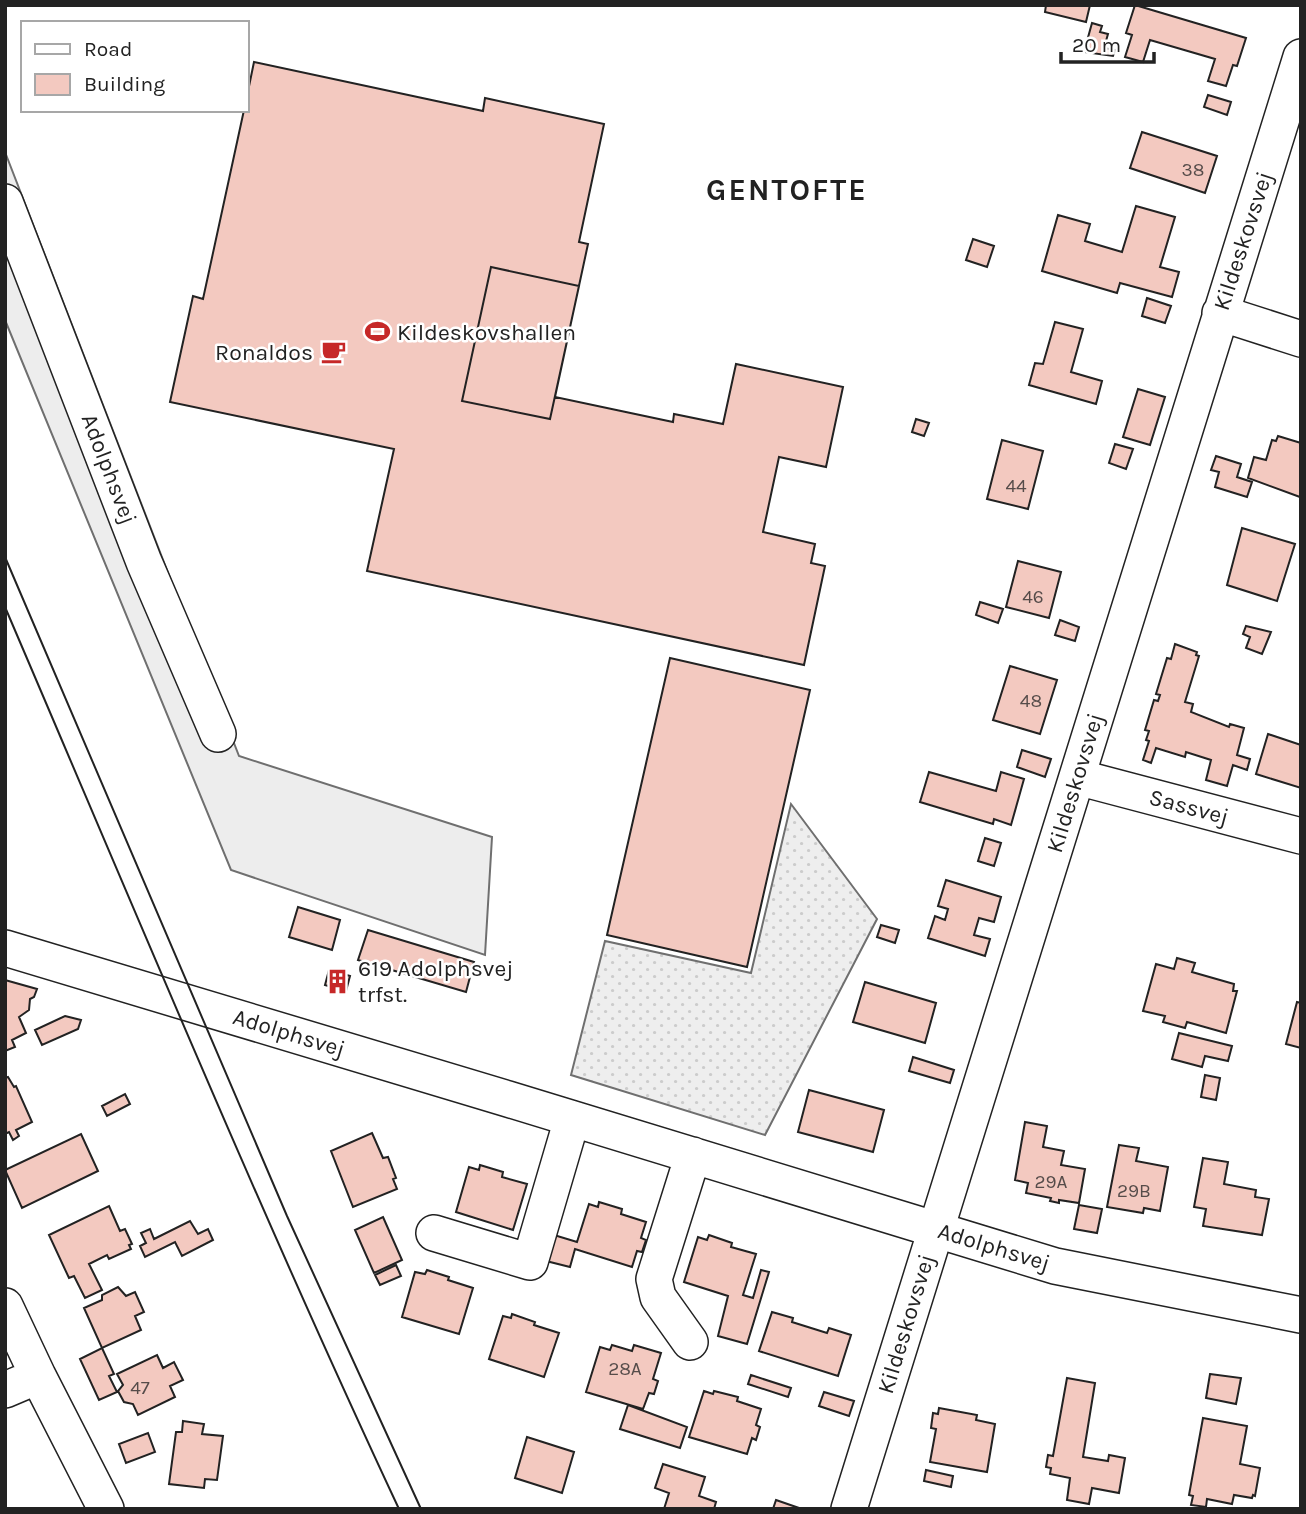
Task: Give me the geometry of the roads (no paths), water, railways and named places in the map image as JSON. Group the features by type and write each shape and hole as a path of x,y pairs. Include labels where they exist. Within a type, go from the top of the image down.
{"street":[{"name":"Kildeskovsvej","path":"849,1509 1301,57"},
{"name":"Adolphsvej","path":"5,202 144,562 218,734"},
{"path":"1220,313 1301,339"},
{"name":"Sassvej","path":"1077,777 1301,836"},
{"name":"Adolphsvej","path":"5,948 1055,1266 1301,1315"},
{"path":"434,1233 530,1262 572,1119"},
{"path":"690,1342 658,1297 654,1279 693,1155"},
{"path":"5,1306 106,1509"},
{"path":"5,1390 38,1376"}],"tram line":[{"path":"5,557 287,1216 421,1509"},
{"path":"5,607 247,1172 399,1509"}],"place":[{"name":"Kildeskovshallen","path":"377,332"},
{"name":"Ronaldos","path":"333,352"},
{"name":"619 Adolphsvej trfst.","path":"338,981"}],"district":[{"name":"GENTOFTE","path":"787,190"}]}
